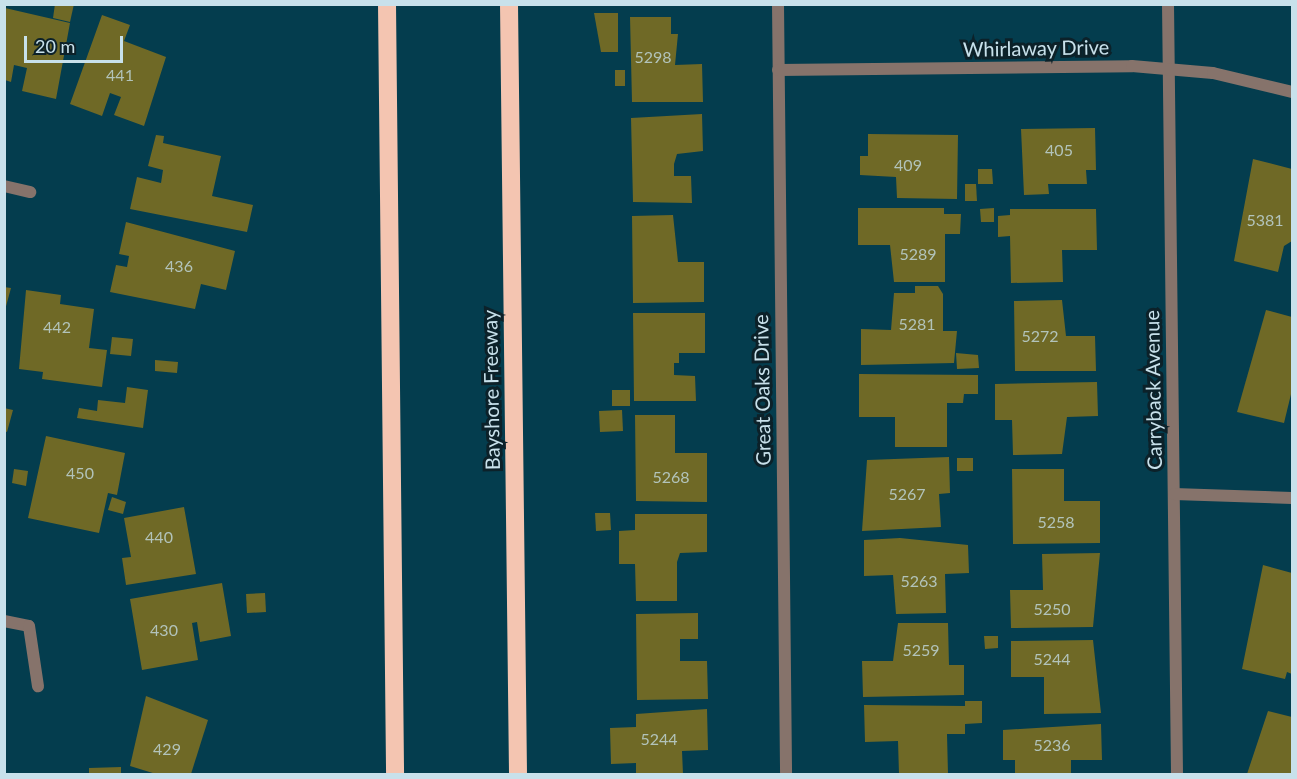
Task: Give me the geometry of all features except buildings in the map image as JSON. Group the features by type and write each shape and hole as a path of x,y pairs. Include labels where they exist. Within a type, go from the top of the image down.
{"highway":[{"path":"387,4 395,774"},
{"name":"Bayshore Freeway","path":"509,4 518,774"}],"street":[{"name":"Great Oaks Drive","path":"778,4 786,774"},
{"name":"Carryback Avenue","path":"1168,4 1177,774"},
{"name":"Whirlaway Drive","path":"778,70 1169,69 1293,92"},
{"path":"4,186 30,192"},
{"path":"1174,494 1293,498"},
{"path":"4,621 29,626 38,686"}]}
